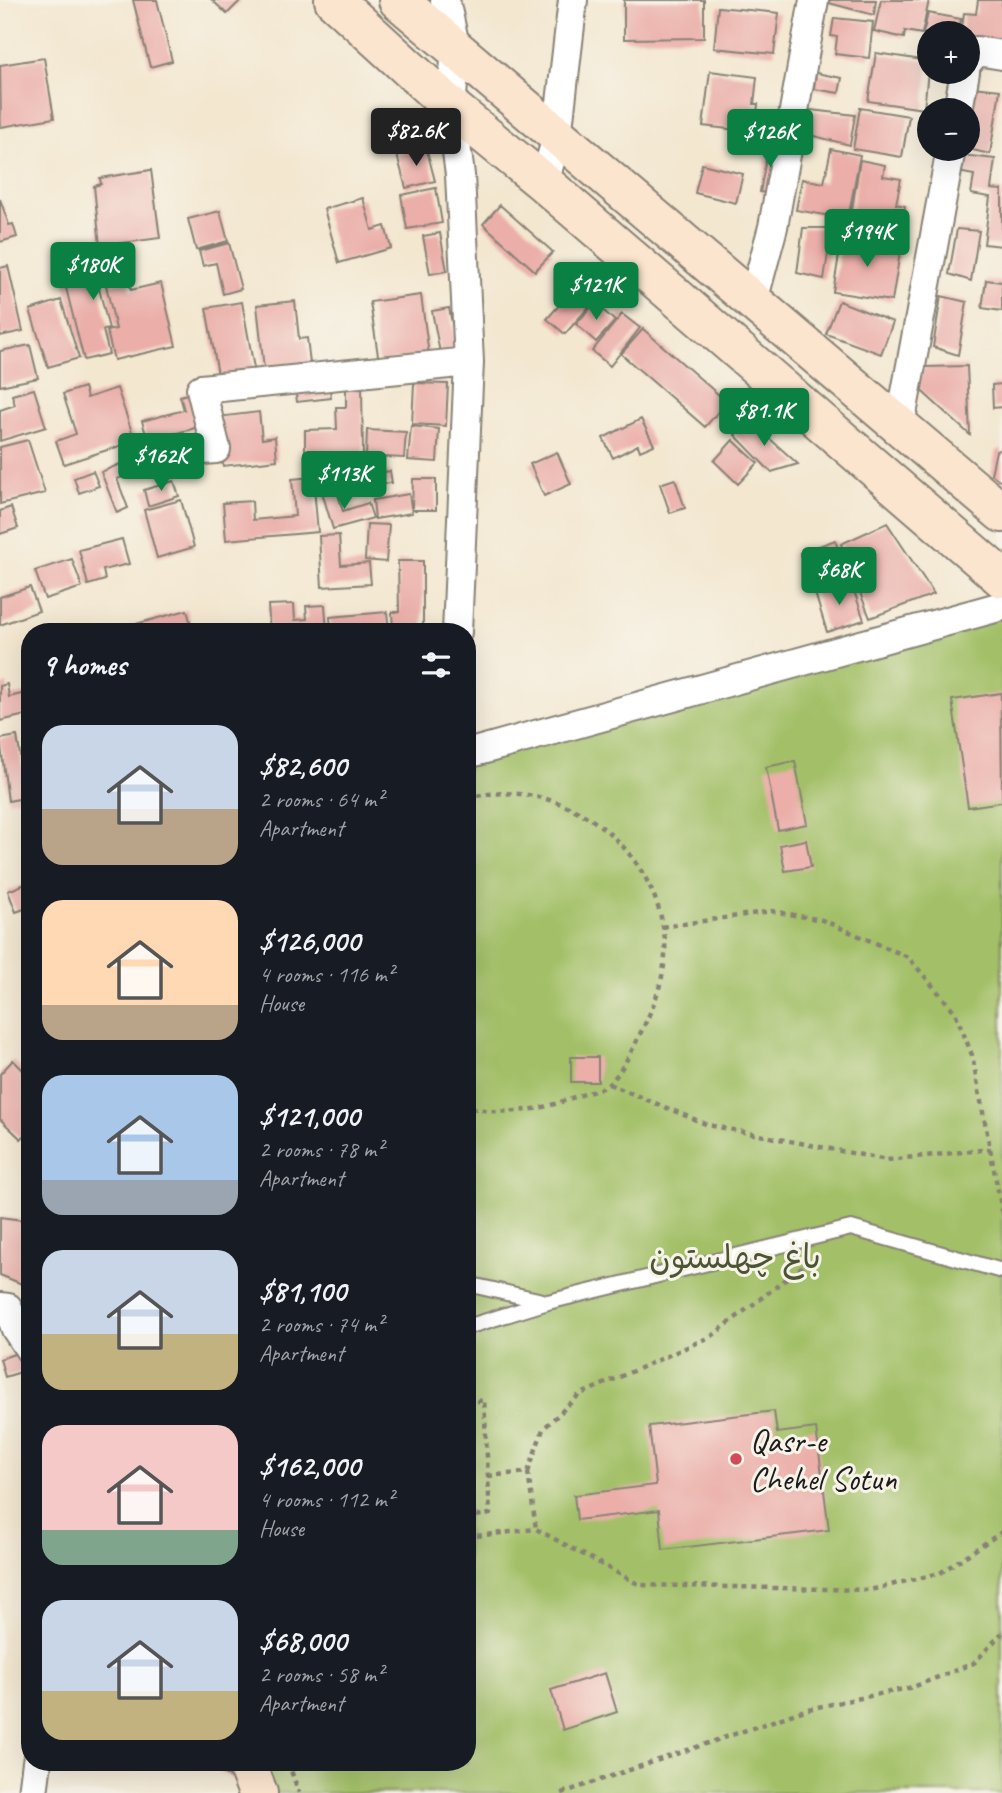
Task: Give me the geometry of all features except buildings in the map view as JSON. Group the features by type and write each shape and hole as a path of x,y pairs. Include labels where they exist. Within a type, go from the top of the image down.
{"main road":[{"path":"334,0 451,107 544,183 1002,578"},
{"path":"398,0 1002,513"},
{"path":"249,1771 258,1793"}],"street":[{"path":"445,0 456,50 451,107 460,175 469,362 457,623"},
{"path":"544,183 557,137 573,0"},
{"path":"753,301 773,227 814,0"},
{"path":"980,51 1002,55"},
{"path":"900,425 949,161"},
{"path":"137,455 216,449 201,389 469,362"},
{"path":"476,750 1002,606"},
{"path":"0,1307 8,1308 21,1336"},
{"path":"33,1793 36,1771"}],"lane":[{"path":"476,1324 548,1302 851,1228 1002,1271"},
{"path":"476,1286 548,1302"}],"path":[{"path":"476,796 491,792 542,796 589,816 628,849 654,892 665,942 659,996 635,1046 609,1084 544,1108 489,1112 476,1109"},
{"path":"662,927 772,911 822,920 908,957 955,1012 972,1055 1002,1211"},
{"path":"609,1084 708,1125 887,1160 991,1149"},
{"path":"536,1529 528,1472 543,1429 579,1395 712,1336 809,1261"},
{"path":"476,1401 484,1400 490,1514 476,1516"},
{"path":"488,1476 528,1472"},
{"path":"476,1536 536,1529 640,1585 870,1590 940,1573 1002,1532"},
{"path":"562,1793 808,1709 913,1687 974,1664 1002,1633"},
{"path":"291,1771 299,1793"}],"green space":[{"name":"باغ چهلستون","path":"1002,616 1002,1793 275,1793 264,1771 476,1771 476,747"}],"place":[{"name":"Qasr-e Chehel Sotun","path":"736,1459"}]}
